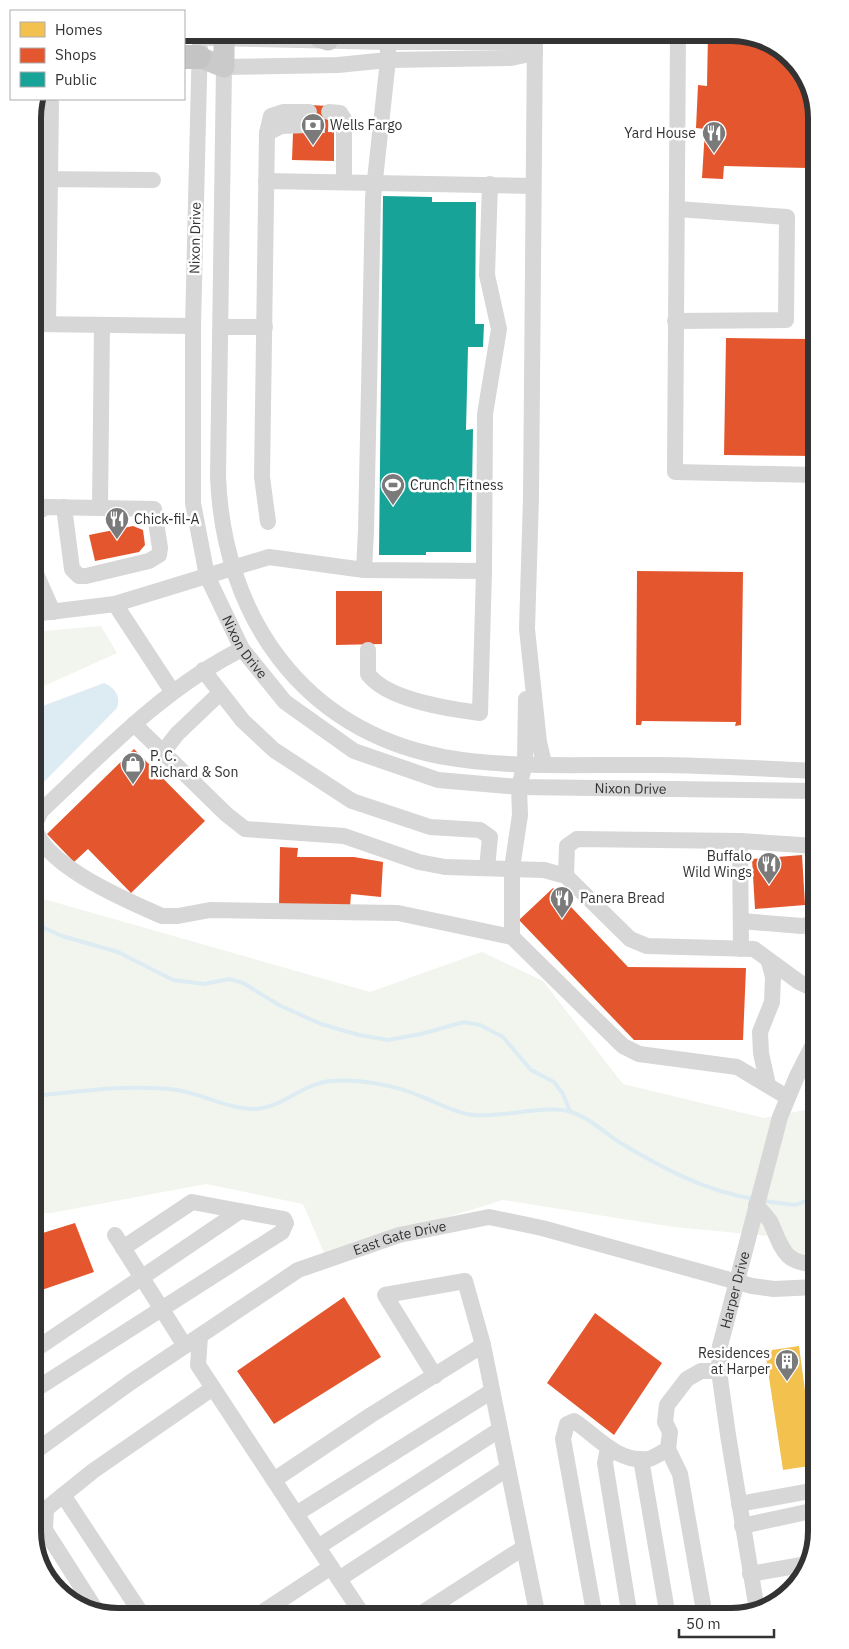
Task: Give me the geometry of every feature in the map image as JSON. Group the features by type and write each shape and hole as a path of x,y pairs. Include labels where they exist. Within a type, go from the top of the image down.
{"main road":[{"path":"207,45 224,67"}],"street":[{"path":"207,45 274,41"},
{"path":"364,570 374,182 388,60 388,41"},
{"path":"470,41 511,42 535,53"},
{"path":"512,937 512,868 520,815 519,787 525,763 535,41"},
{"path":"678,41 675,472 808,475"},
{"name":"Nixon Drive","path":"207,45 194,326 193,502 207,576 242,649 285,702 354,751 438,780 519,787 808,790"},
{"path":"224,67 338,65 388,60 511,58 535,53"},
{"name":"Nixon Drive","path":"224,67 219,505 232,569 249,612 262,636 297,679 338,713 363,728 416,750 472,760 525,763 688,765 808,771"},
{"path":"41,310 50,179 51,103"},
{"path":"268,522 262,477 267,134 271,116 283,112 309,118"},
{"path":"329,118 343,127 344,181"},
{"path":"41,179 153,180"},
{"path":"266,181 534,186"},
{"path":"368,650 368,674 387,689 432,705 480,713 484,571 485,414 499,329 487,275 490,184"},
{"path":"676,321 786,320 787,216 677,210"},
{"path":"41,324 194,326"},
{"path":"100,508 102,324"},
{"path":"221,327 265,327"},
{"path":"41,510 46,507 64,507 100,508 154,508 160,548 157,557 133,566 83,576 76,574 72,568 64,507"},
{"path":"41,613 115,604 269,557 364,570 484,571"},
{"path":"41,586 53,612"},
{"path":"115,604 172,691"},
{"path":"528,642 539,742 544,763"},
{"path":"41,811 172,691 203,670 242,649"},
{"path":"203,670 244,721 274,750 352,801 430,827 480,830 490,836 487,868"},
{"path":"162,752 177,734 220,693"},
{"path":"134,724 226,814 245,828 344,836 419,862 444,867 544,870 566,876 630,939 647,946 754,949 769,962 808,986"},
{"path":"788,790 808,796"},
{"path":"566,876 567,846 577,839 740,841 808,845"},
{"path":"740,841 742,949"},
{"path":"41,842 68,868 162,916 210,910 398,913 512,937 623,1046 639,1054 737,1067 788,1097"},
{"path":"741,921 802,926 808,925"},
{"path":"768,1085 761,1053 760,1032 772,1002 773,977 769,962"},
{"name":"Harper Drive","path":"755,1603 719,1371 723,1331 756,1205 788,1097 808,1056"},
{"path":"41,1385 162,1309 282,1232 286,1223 284,1219 192,1202 119,1241 142,1277 162,1309 185,1346"},
{"path":"756,1205 771,1222 779,1245 790,1258 808,1264"},
{"path":"41,1345 240,1210"},
{"name":"East Gate Drive","path":"41,1446 109,1397 298,1270 399,1235 489,1218 542,1228 736,1282 774,1289 808,1287"},
{"path":"435,1376 385,1295 464,1281 483,1346 536,1608"},
{"path":"200,1336 198,1366 358,1608"},
{"path":"274,1480 483,1346"},
{"path":"703,1608 680,1474 668,1448 670,1432 665,1422 667,1405 687,1379 701,1371 719,1371"},
{"path":"91,1603 45,1530 46,1509 93,1471 213,1388"},
{"path":"296,1514 492,1391"},
{"path":"593,1608 563,1439 567,1424 574,1421 608,1448 630,1458 649,1459 668,1448"},
{"path":"318,1547 499,1430"},
{"path":"608,1448 605,1463 629,1608"},
{"path":"641,1459 666,1608"},
{"path":"270,1608 335,1573 507,1469"},
{"path":"739,1504 808,1491"},
{"path":"63,1495 138,1608"},
{"path":"742,1526 808,1508"},
{"path":"430,1608 523,1548"},
{"path":"750,1574 800,1565"}],"shaded area":[{"path":"101,626 117,653 41,687 41,631"},
{"path":"104,683 111,687 118,696 117,708 41,785 41,707"},
{"path":"41,898 370,992 482,952 543,981 623,1084 764,1118 808,1110 808,1277 780,1237 674,1227 503,1200 325,1255 303,1204 206,1184 51,1213 41,1213"}],"building: Homes":[{"name":"Residences at Harper","path":"799,1346 808,1413 808,1466 783,1470 765,1351"}],"building: Shops":[{"path":"708,41 736,41 756,45 782,60 792,71 802,89 806,103 808,118 808,168 724,166 723,179 702,178 705,129 696,128 698,85 707,86"},
{"name":"Wells Fargo","path":"309,105 329,106 328,132 334,132 334,161 292,160 293,133"},
{"path":"808,168 808,456 724,455 726,338 807,339"},
{"name":"Chick-fil-A","path":"133,526 143,530 145,545 139,552 95,561 89,535"},
{"path":"637,571 743,572 741,725 735,726 736,722 642,721 641,725 636,725"},
{"path":"336,591 382,591 382,644 336,645"},
{"name":"P. C. Richard & Son","path":"134,749 205,821 131,893 88,849 74,862 47,834"},
{"path":"280,847 298,848 297,857 354,857 383,862 381,897 351,894 350,907 279,907"},
{"path":"802,855 805,905 755,909 752,859"},
{"path":"553,888 628,967 746,968 743,1040 634,1040 519,920"},
{"path":"75,1223 94,1272 41,1290 41,1234"},
{"path":"344,1297 381,1357 274,1424 237,1371"},
{"path":"595,1313 662,1363 614,1435 547,1383"}],"building: Public":[{"path":"383,196 432,197 432,202 476,202 475,324 484,324 483,347 468,347 466,430 473,429 471,552 426,552 426,555 379,555"}],"waterway":[{"path":"41,927 62,936 118,952 173,980 204,984 229,979 243,983 279,1005 321,1024 359,1035 388,1040 421,1034 464,1022 480,1025 503,1037 531,1070 554,1082 563,1094 570,1111"},
{"path":"41,1095 110,1089 160,1088 187,1092 235,1107 254,1109 273,1105 321,1083 353,1081 377,1084 410,1092 452,1110 473,1115 562,1110 584,1117 619,1142 684,1177 718,1190 754,1199"},
{"path":"763,1201 795,1205 808,1200"}],"tunnel":[{"path":"309,125 329,125"}],"place":[{"name":"Wells Fargo","path":"313,146"},
{"name":"Yard House","path":"714,154"},
{"name":"Crunch Fitness","path":"393,506"},
{"name":"Chick-fil-A","path":"117,540"},
{"name":"P. C. Richard & Son","path":"133,785"},
{"name":"Buffalo Wild Wings","path":"769,885"},
{"name":"Panera Bread","path":"562,919"},
{"name":"Residences at Harper","path":"787,1382"}]}
